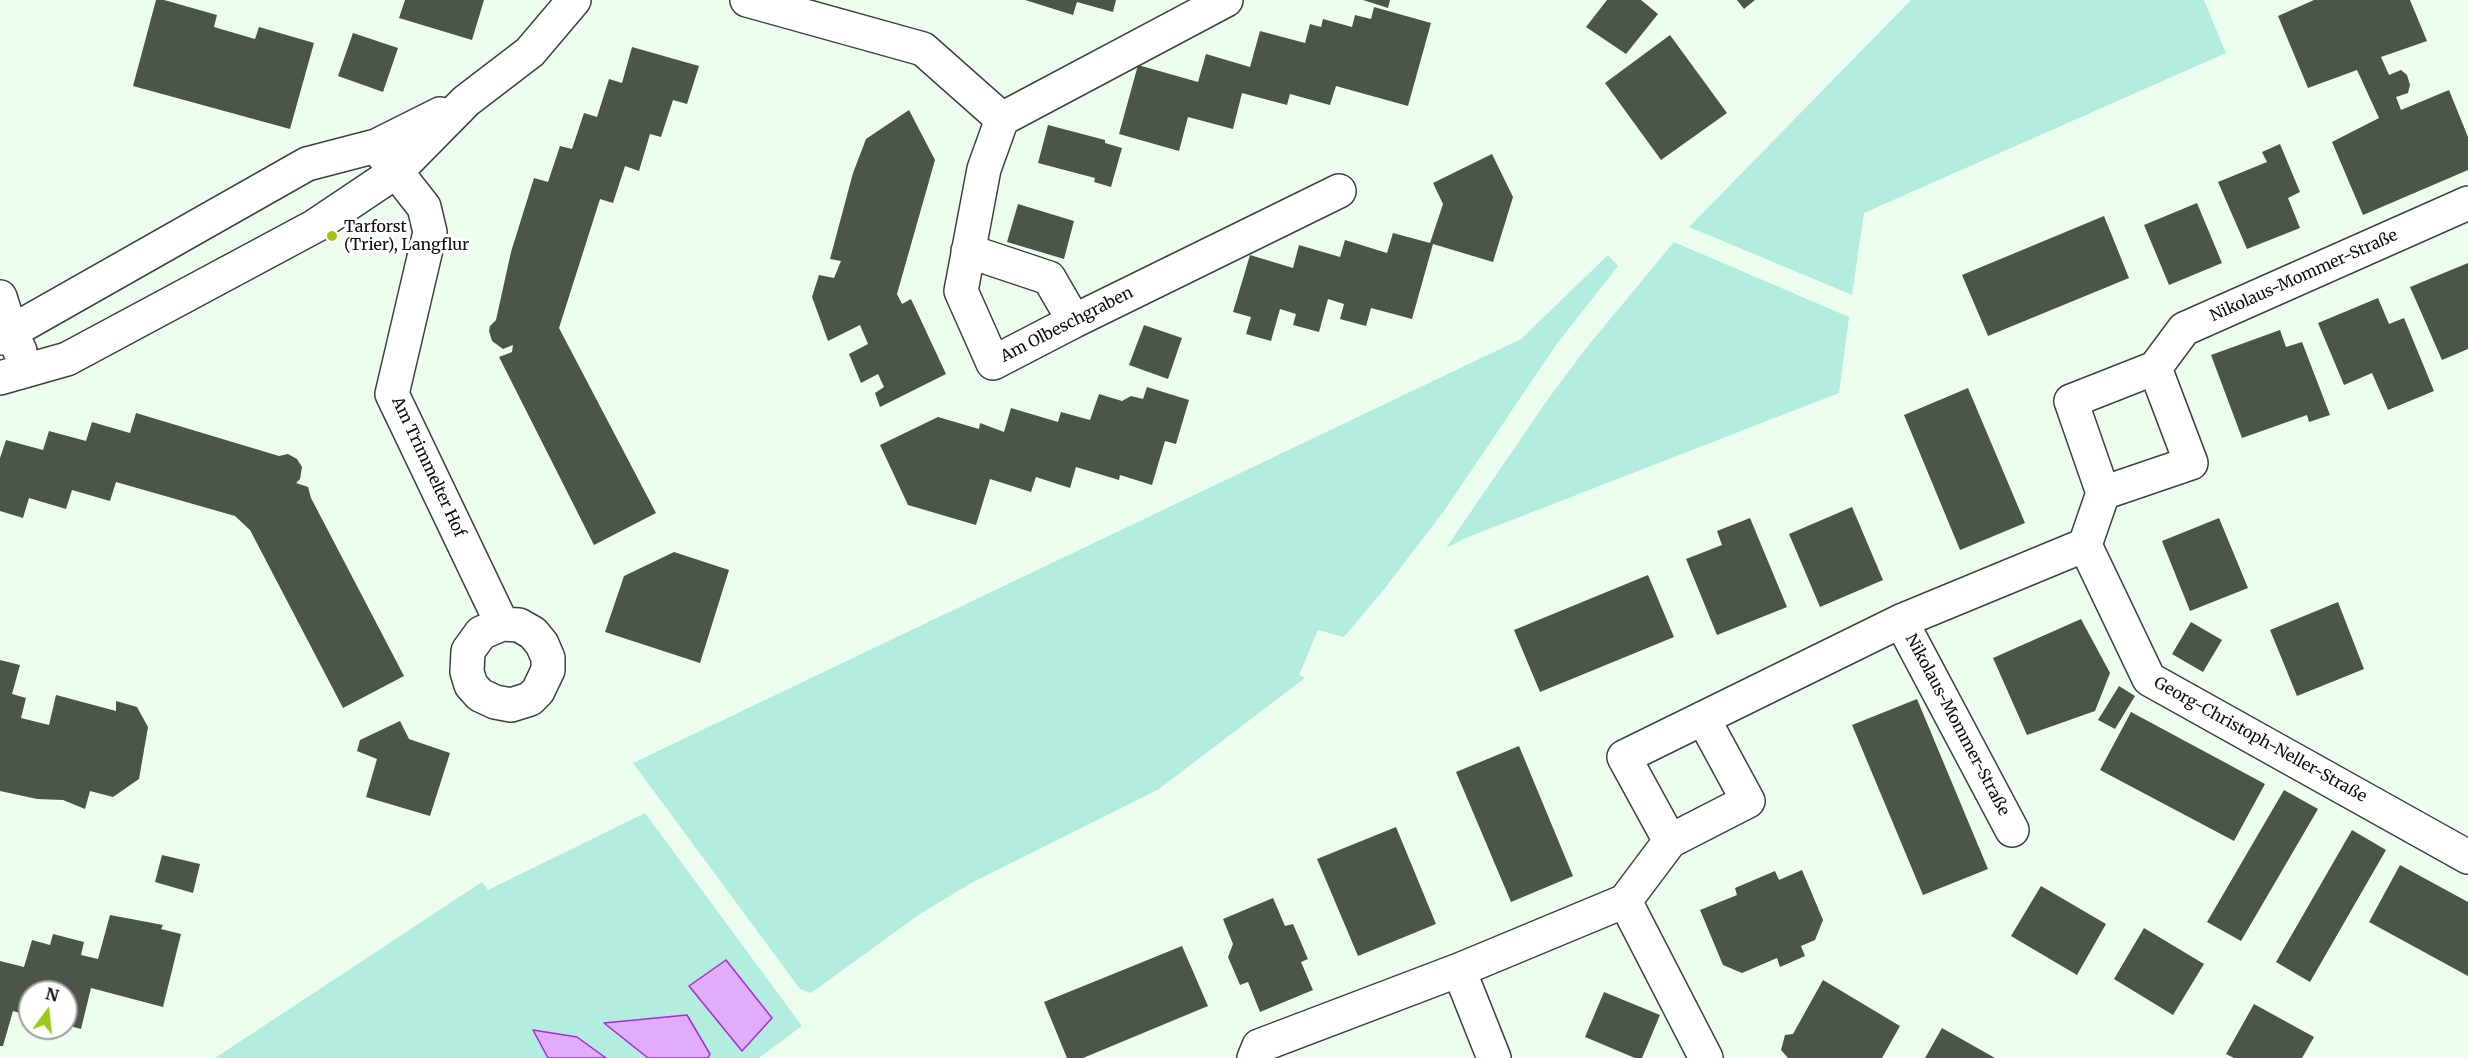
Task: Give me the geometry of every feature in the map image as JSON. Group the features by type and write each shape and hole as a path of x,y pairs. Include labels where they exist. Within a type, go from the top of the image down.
{"street":[{"path":"0,297 5,335 15,374 67,359 315,226 397,171 466,101 530,52 574,0"},
{"path":"747,0 923,50 1002,119 1226,0"},
{"path":"5,335 307,164 376,146 466,101"},
{"name":"Am Olbeschgraben","path":"1002,119 984,169 961,291 993,363 1339,191"},
{"name":"Am Trimmelter Hof","path":"376,146 424,207 430,232 392,394 502,624"},
{"name":"Nikolaus-Mommer-Straße","path":"2155,368 2184,329 2468,203"},
{"path":"968,250 1049,278 1074,321"},
{"path":"2085,545 2103,493 2071,401 2155,368 2191,463 2103,493"},
{"name":"Nikolaus-Mommer-Straße","path":"1670,841 1624,757 1901,621 2085,545"},
{"name":"Georg-Christoph-Neller-Straße","path":"2085,545 2149,679 2468,857"},
{"name":"Nikolaus-Mommer-Straße","path":"1901,621 2012,830"},
{"path":"1254,1058 1259,1046 1459,970 1625,901 1670,841 1748,801 1702,718"},
{"path":"1625,901 1706,1058"},
{"path":"1459,970 1494,1058"}],"shaded area":[{"path":"1911,0 2204,0 2226,53 1864,213 1852,295 1689,227"},
{"path":"1674,242 1849,317 1839,393 1468,537 1446,548 1548,399 1587,347"},
{"path":"1608,255 1618,266 1556,345 1444,511 1385,588 1344,637 1318,630 1299,675 1305,678 1159,789 973,882 920,914 811,993 800,989 633,763 1521,339"},
{"path":"645,813 802,1026 759,1058 215,1058 482,882 488,890"},
{"path":"726,960 772,1018 742,1051 689,986"},
{"path":"687,1015 710,1054 708,1058 648,1058 604,1023"},
{"path":"533,1030 577,1037 606,1058 548,1058"}],"building":[{"path":"156,0 164,0 217,15 214,27 255,39 259,27 314,43 290,129 133,86"},
{"path":"405,0 484,0 472,40 399,18"},
{"path":"1025,0 1116,0 1113,12 1077,2 1073,15"},
{"path":"1363,0 1390,0 1388,8"},
{"path":"1607,0 1641,0 1658,14 1626,54 1586,27"},
{"path":"1737,0 1755,0 1744,9"},
{"path":"2314,0 2410,0 2427,41 2381,57 2389,75 2401,70 2407,75 2410,85 2408,93 2396,97 2401,110 2449,90 2468,137 2468,170 2363,215 2332,142 2379,118 2357,70 2308,88 2278,16"},
{"path":"1374,7 1431,23 1408,106 1336,86 1330,105 1290,94 1287,105 1242,93 1233,129 1188,117 1179,151 1119,134 1138,65 1198,82 1206,54 1250,67 1260,31 1305,43 1310,24 1321,27 1323,19 1352,27 1355,15 1371,19"},
{"path":"353,33 398,48 383,92 338,76"},
{"path":"1670,35 1727,113 1661,160 1605,83"},
{"path":"632,47 699,66 687,104 673,100 661,137 650,134 639,171 625,166 613,203 600,199 559,328 656,513 594,545 499,357 512,352 513,345 503,349 492,341 489,331 490,326 496,320 511,252 534,178 548,182 560,146 572,149 584,113 597,117 609,79 622,83"},
{"path":"909,110 935,160 897,294 902,304 911,299 946,374 880,407 875,393 884,387 878,374 861,383 849,354 868,344 860,325 828,341 812,297 819,275 834,278 841,261 830,259 853,173 866,139"},
{"path":"1048,125 1105,140 1105,143 1122,148 1111,187 1094,182 1095,178 1038,163"},
{"path":"2280,144 2300,192 2288,198 2300,228 2247,249 2218,182 2267,162 2262,152"},
{"path":"1492,154 1513,197 1493,262 1433,244 1412,319 1371,308 1366,326 1340,319 1344,304 1328,299 1319,332 1293,325 1296,314 1280,309 1271,341 1246,334 1251,317 1233,312 1250,255 1293,268 1299,245 1340,257 1345,240 1387,253 1393,233 1430,243 1443,204 1433,183"},
{"path":"2197,203 2222,263 2169,285 2144,225"},
{"path":"1018,204 1074,221 1064,259 1007,242"},
{"path":"2104,216 2129,278 1988,336 1962,275"},
{"path":"2468,263 2468,349 2442,360 2410,287"},
{"path":"2378,298 2389,324 2404,318 2434,391 2388,410 2372,373 2344,385 2318,323"},
{"path":"1144,325 1182,338 1168,379 1129,365"},
{"path":"2280,330 2286,347 2302,342 2330,415 2309,422 2307,415 2242,438 2211,355"},
{"path":"1147,387 1189,400 1176,444 1165,441 1152,485 1120,475 1119,480 1076,467 1070,488 1036,477 1031,492 990,479 976,525 908,505 880,445 938,417 979,429 980,423 1004,432 1011,408 1058,422 1061,412 1090,420 1099,394 1122,401 1131,396 1143,399"},
{"path":"1968,388 2025,523 1960,550 1904,415"},
{"path":"136,413 279,456 288,454 297,459 302,467 300,479 296,483 308,487 311,498 404,676 343,708 250,530 235,516 116,482 110,501 72,490 66,509 29,498 23,518 0,511 0,458 6,440 43,450 49,431 86,441 92,422 130,433"},
{"path":"1852,507 1883,580 1820,607 1789,534"},
{"path":"1750,518 1787,607 1717,635 1686,559 1722,545 1717,531"},
{"path":"2219,518 2248,588 2190,611 2162,541"},
{"path":"674,552 729,570 700,663 605,632 624,576"},
{"path":"1648,575 1674,637 1540,692 1514,630"},
{"path":"2338,602 2364,669 2297,696 2270,630"},
{"path":"2081,619 2110,673 2095,711 2027,735 1993,658"},
{"path":"2191,622 2222,640 2203,672 2172,654"},
{"path":"0,660 20,665 12,694 26,698 21,718 49,725 56,695 116,711 116,701 137,707 148,727 139,779 113,797 90,791 85,809 63,800 37,799 0,791"},
{"path":"2119,686 2135,696 2115,729 2098,720"},
{"path":"1917,699 1988,869 1923,895 1852,725"},
{"path":"2131,712 2265,784 2234,841 2100,770"},
{"path":"400,721 409,739 450,753 430,816 366,797 377,759 357,751 360,740"},
{"path":"1519,746 1573,876 1511,902 1456,772"},
{"path":"2284,790 2318,809 2241,941 2207,922"},
{"path":"1396,827 1436,924 1358,956 1317,859"},
{"path":"2352,830 2386,850 2310,982 2276,962"},
{"path":"162,855 200,864 193,893 155,882"},
{"path":"2400,865 2468,902 2468,976 2369,922"},
{"path":"1802,870 1823,920 1815,940 1801,946 1805,956 1780,967 1777,958 1742,973 1723,965 1700,910 1737,895 1735,888 1775,871 1779,880"},
{"path":"2041,886 2106,924 2077,975 2011,936"},
{"path":"1273,898 1285,926 1293,924 1308,959 1301,962 1313,990 1260,1012 1248,982 1240,985 1228,957 1233,944 1223,919"},
{"path":"110,915 163,925 161,929 181,934 163,1007 91,988 81,1029 78,1028 78,980 18,980 18,1012 13,1011 3,1046 0,1046 0,961 24,967 32,940 50,945 53,934 84,942 81,955 98,959"},
{"path":"2144,928 2204,964 2173,1015 2114,979"},
{"path":"1182,946 1208,1006 1083,1058 1067,1058 1044,1002"},
{"path":"1823,980 1900,1026 1882,1058 1788,1058 1781,1050 1785,1035 1793,1034"},
{"path":"1604,992 1660,1015 1642,1058 1635,1058 1585,1037"},
{"path":"2254,1004 2314,1037 2302,1058 2234,1058 2226,1054"},
{"path":"1942,1028 1995,1058 1925,1058"}],"place":[{"name":"Tarforst (Trier), Langflur","path":"332,236"}]}
